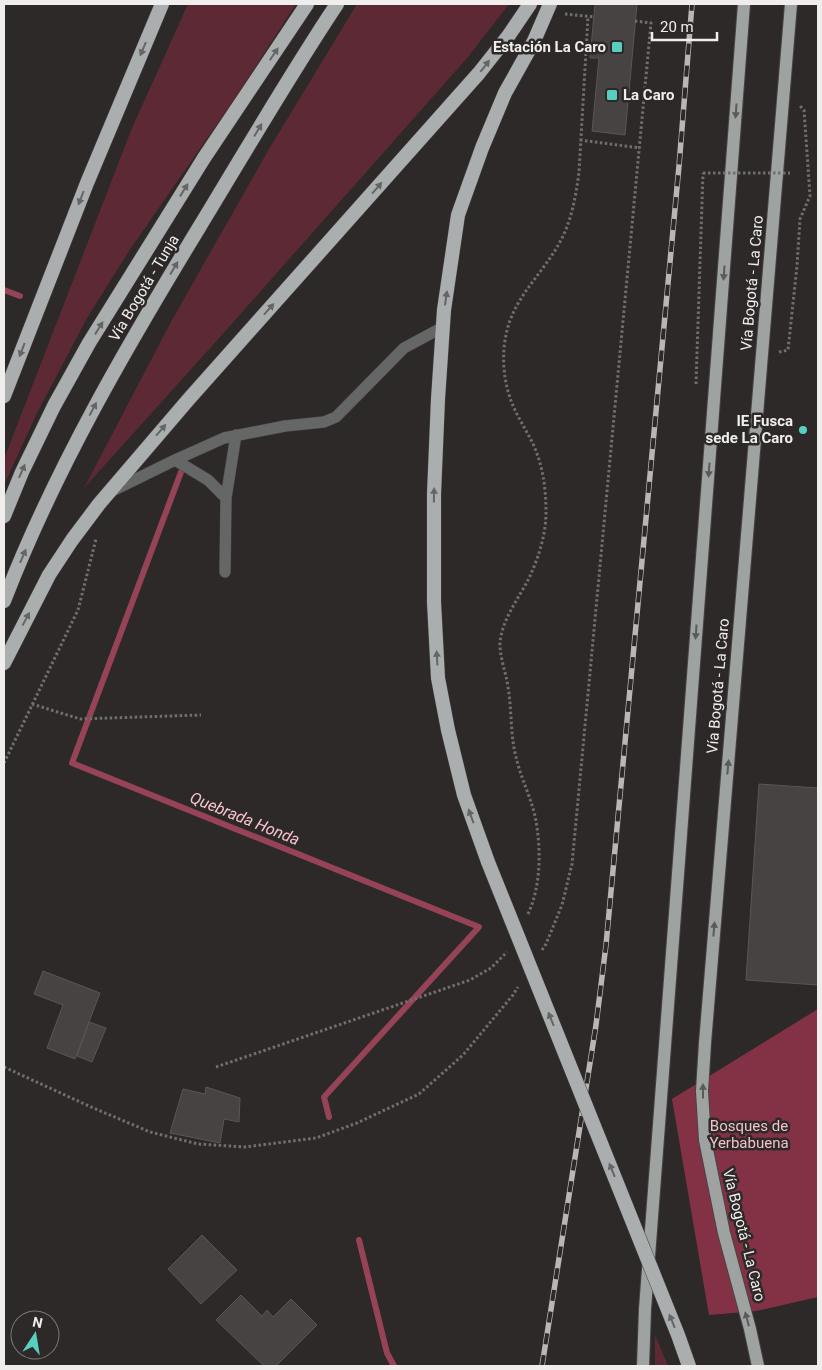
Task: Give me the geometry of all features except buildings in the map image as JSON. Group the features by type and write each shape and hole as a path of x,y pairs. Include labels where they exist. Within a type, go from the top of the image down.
{"highway":[{"path":"4,396 86,183 162,4"},
{"path":"4,516 22,472 50,414 89,343 204,158 308,4"},
{"name":"Vía Bogotá - Tunja","path":"4,601 66,460 111,376 266,116 337,4"},
{"path":"4,663 49,576 72,540 108,493 188,400 479,73 509,35 530,4"},
{"path":"549,8 534,40 505,92 458,214 444,310 438,399 434,494 434,602 438,678 448,730 464,795 488,862 689,1366"}],"main road":[{"name":"Vía Bogotá - La Caro","path":"643,1366 645,1309 744,4"},
{"name":"Vía Bogotá - La Caro","path":"758,1366 724,1232 705,1140 702,1091 791,4"}],"lane":[{"path":"108,493 174,460 224,438 285,426 324,422 336,417 404,348 443,327"},
{"path":"225,572 226,498 236,435"},
{"path":"174,460 208,480 226,498"}],"path":[{"path":"549,8 594,17"},
{"path":"526,918 537,883 540,853 536,820 516,756 511,727 508,684 500,644 502,630 538,558 546,512 545,486 534,445 514,409 508,393 504,351 506,334 512,314 521,297 562,240 576,193 579,172 588,17"},
{"path":"541,951 546,944 562,905 572,864 651,23 635,21"},
{"path":"762,356 788,350 800,219 810,196 804,110 801,106 796,105 793,108"},
{"path":"580,140 640,148"},
{"path":"703,172 790,174 790,165"},
{"path":"4,763 78,610 97,538"},
{"path":"32,704 80,719 201,716"},
{"path":"216,1067 470,980 491,968 511,946"},
{"path":"4,1068 150,1132 198,1144 245,1147 316,1138 357,1123 419,1094 463,1055 513,995 522,980"}],"shaded area":[{"path":"188,4 296,4 233,101 129,251 87,318 37,413 4,485 4,459 132,128"},
{"path":"357,4 509,4 468,57 84,488 172,320 269,149"},
{"path":"655,1335 668,1366 655,1366"}],"green space":[{"name":"Bosques de Yerbabuena","path":"818,1009 818,1297 756,1311 709,1315 672,1099"}],"waterway":[{"name":"Quebrada Honda","path":"4,290 20,296"},
{"name":"Quebrada Honda","path":"184,464 72,763 479,927 324,1097 329,1117"},
{"name":"Quebrada Honda","path":"359,1240 387,1353 394,1366"}],"railway":[{"path":"542,1366 596,1025 606,945 679,166 692,4"}],"place":[{"name":"Estación La Caro","path":"617,47"},
{"name":"La Caro","path":"612,95"},
{"name":"IE Fusca sede La Caro","path":"803,430"}]}
